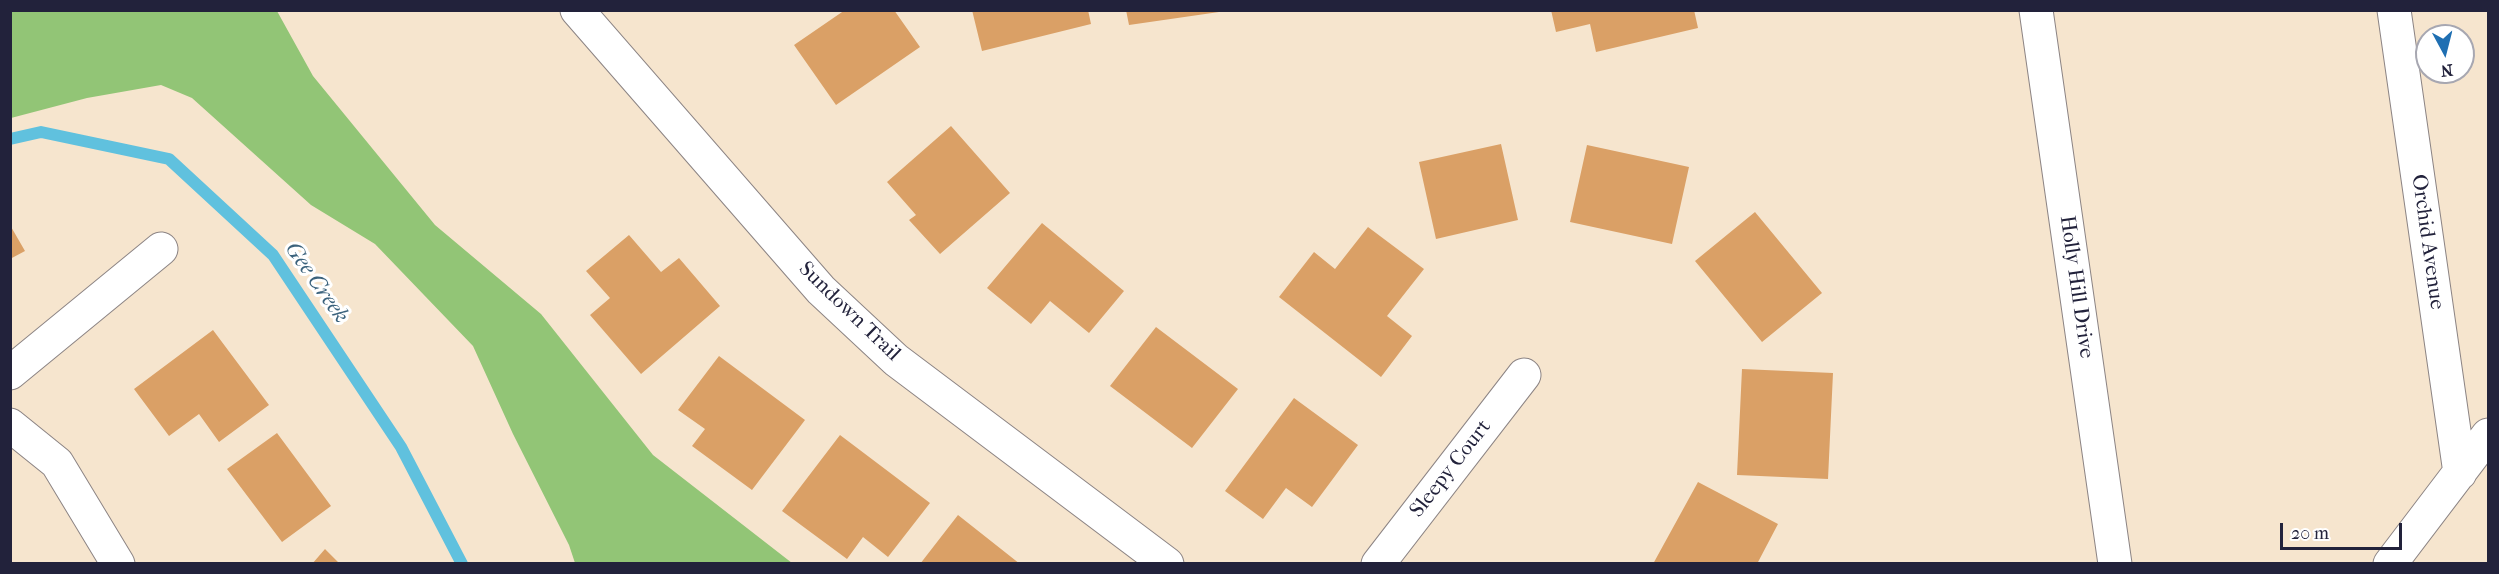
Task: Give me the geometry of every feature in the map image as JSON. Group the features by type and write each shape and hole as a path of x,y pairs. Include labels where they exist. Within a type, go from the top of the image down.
{"street":[{"name":"Sundown Trail","path":"577,10 822,290 896,360 1167,564"},
{"name":"Holly Hill Drive","path":"2036,10 2115,564"},
{"name":"Orchid Avenue","path":"2394,10 2460,472"},
{"path":"10,373 161,249"},
{"name":"Sleepy Court","path":"1378,564 1524,375"},
{"path":"10,425 57,463 118,564"},
{"path":"2390,564 2488,435"}],"green space":[{"path":"11,10 277,11 313,76 435,225 541,314 653,455 792,563 575,563 569,545 513,434 473,346 375,244 311,205 192,98 161,85 87,98 11,118"}],"building":[{"path":"845,10 894,10 920,47 836,105 794,45"},
{"path":"972,10 1088,10 1091,24 982,51"},
{"path":"1126,10 1218,10 1219,12 1129,25"},
{"path":"1551,10 1694,10 1698,28 1596,52 1590,24 1556,32"},
{"path":"951,126 1010,193 940,254 909,220 916,215 887,182"},
{"path":"1501,144 1518,220 1436,239 1419,162"},
{"path":"1587,145 1689,167 1672,244 1570,222"},
{"path":"1755,212 1822,293 1762,342 1695,261"},
{"path":"1042,223 1124,291 1089,333 1050,301 1031,324 987,288"},
{"path":"10,225 25,251 10,259"},
{"path":"1368,227 1424,269 1387,316 1412,336 1381,377 1279,297 1314,252 1335,269"},
{"path":"629,235 661,272 679,258 720,306 641,374 590,315 610,298 586,271"},
{"path":"1156,327 1238,389 1192,448 1110,386"},
{"path":"213,330 269,405 219,442 199,414 169,436 134,389"},
{"path":"719,356 805,420 752,490 692,446 705,429 678,410"},
{"path":"1742,369 1833,373 1828,479 1737,475"},
{"path":"1294,398 1358,445 1312,507 1286,488 1263,519 1225,491"},
{"path":"277,433 331,506 282,542 227,469"},
{"path":"840,435 930,503 888,557 863,537 847,559 782,511"},
{"path":"1698,482 1778,524 1757,564 1653,564"},
{"path":"958,515 1020,564 920,564"},
{"path":"325,549 340,564 312,564"}],"waterway":[{"name":"Gee Creek","path":"10,139 41,132 169,159 273,255 401,447 462,564"}]}
